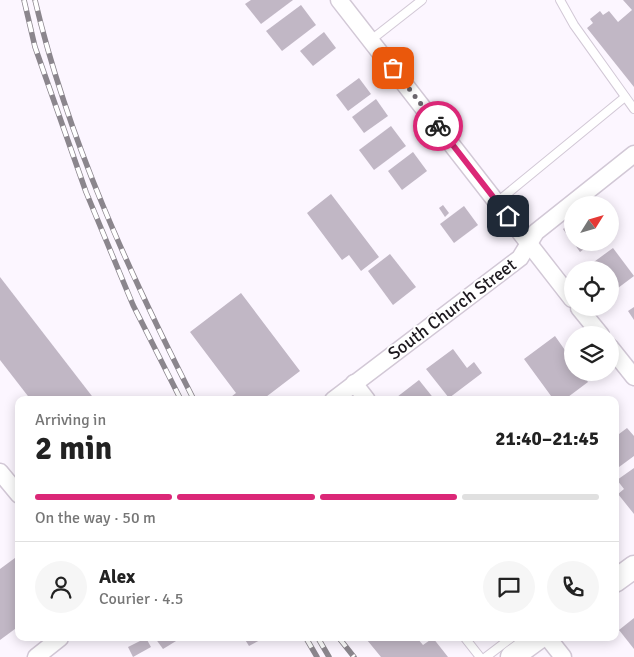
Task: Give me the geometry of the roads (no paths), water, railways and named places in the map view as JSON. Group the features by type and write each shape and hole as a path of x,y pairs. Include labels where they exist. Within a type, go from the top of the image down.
{"street":[{"path":"339,0 564,289"},
{"name":"South Church Street","path":"338,396 520,258 536,232 634,154"},
{"path":"586,316 594,326"},
{"path":"619,358 634,377"},
{"path":"354,383 363,396"},
{"path":"0,472 15,490"},
{"path":"619,578 634,567"},
{"path":"36,657 56,641"},
{"path":"512,657 534,641"},
{"path":"550,641 563,657"}],"lane":[{"path":"371,40 422,0"},
{"path":"560,0 574,25 634,109"},
{"path":"497,202 625,97"},
{"path":"467,641 480,657"},
{"path":"486,657 507,641"}],"railway":[{"path":"24,0 35,47 86,192 133,305 179,396"},
{"path":"35,0 65,104 102,204 146,303 192,396"},
{"path":"308,641 317,657"},
{"path":"320,641 329,657"},
{"path":"341,641 354,657"}]}
